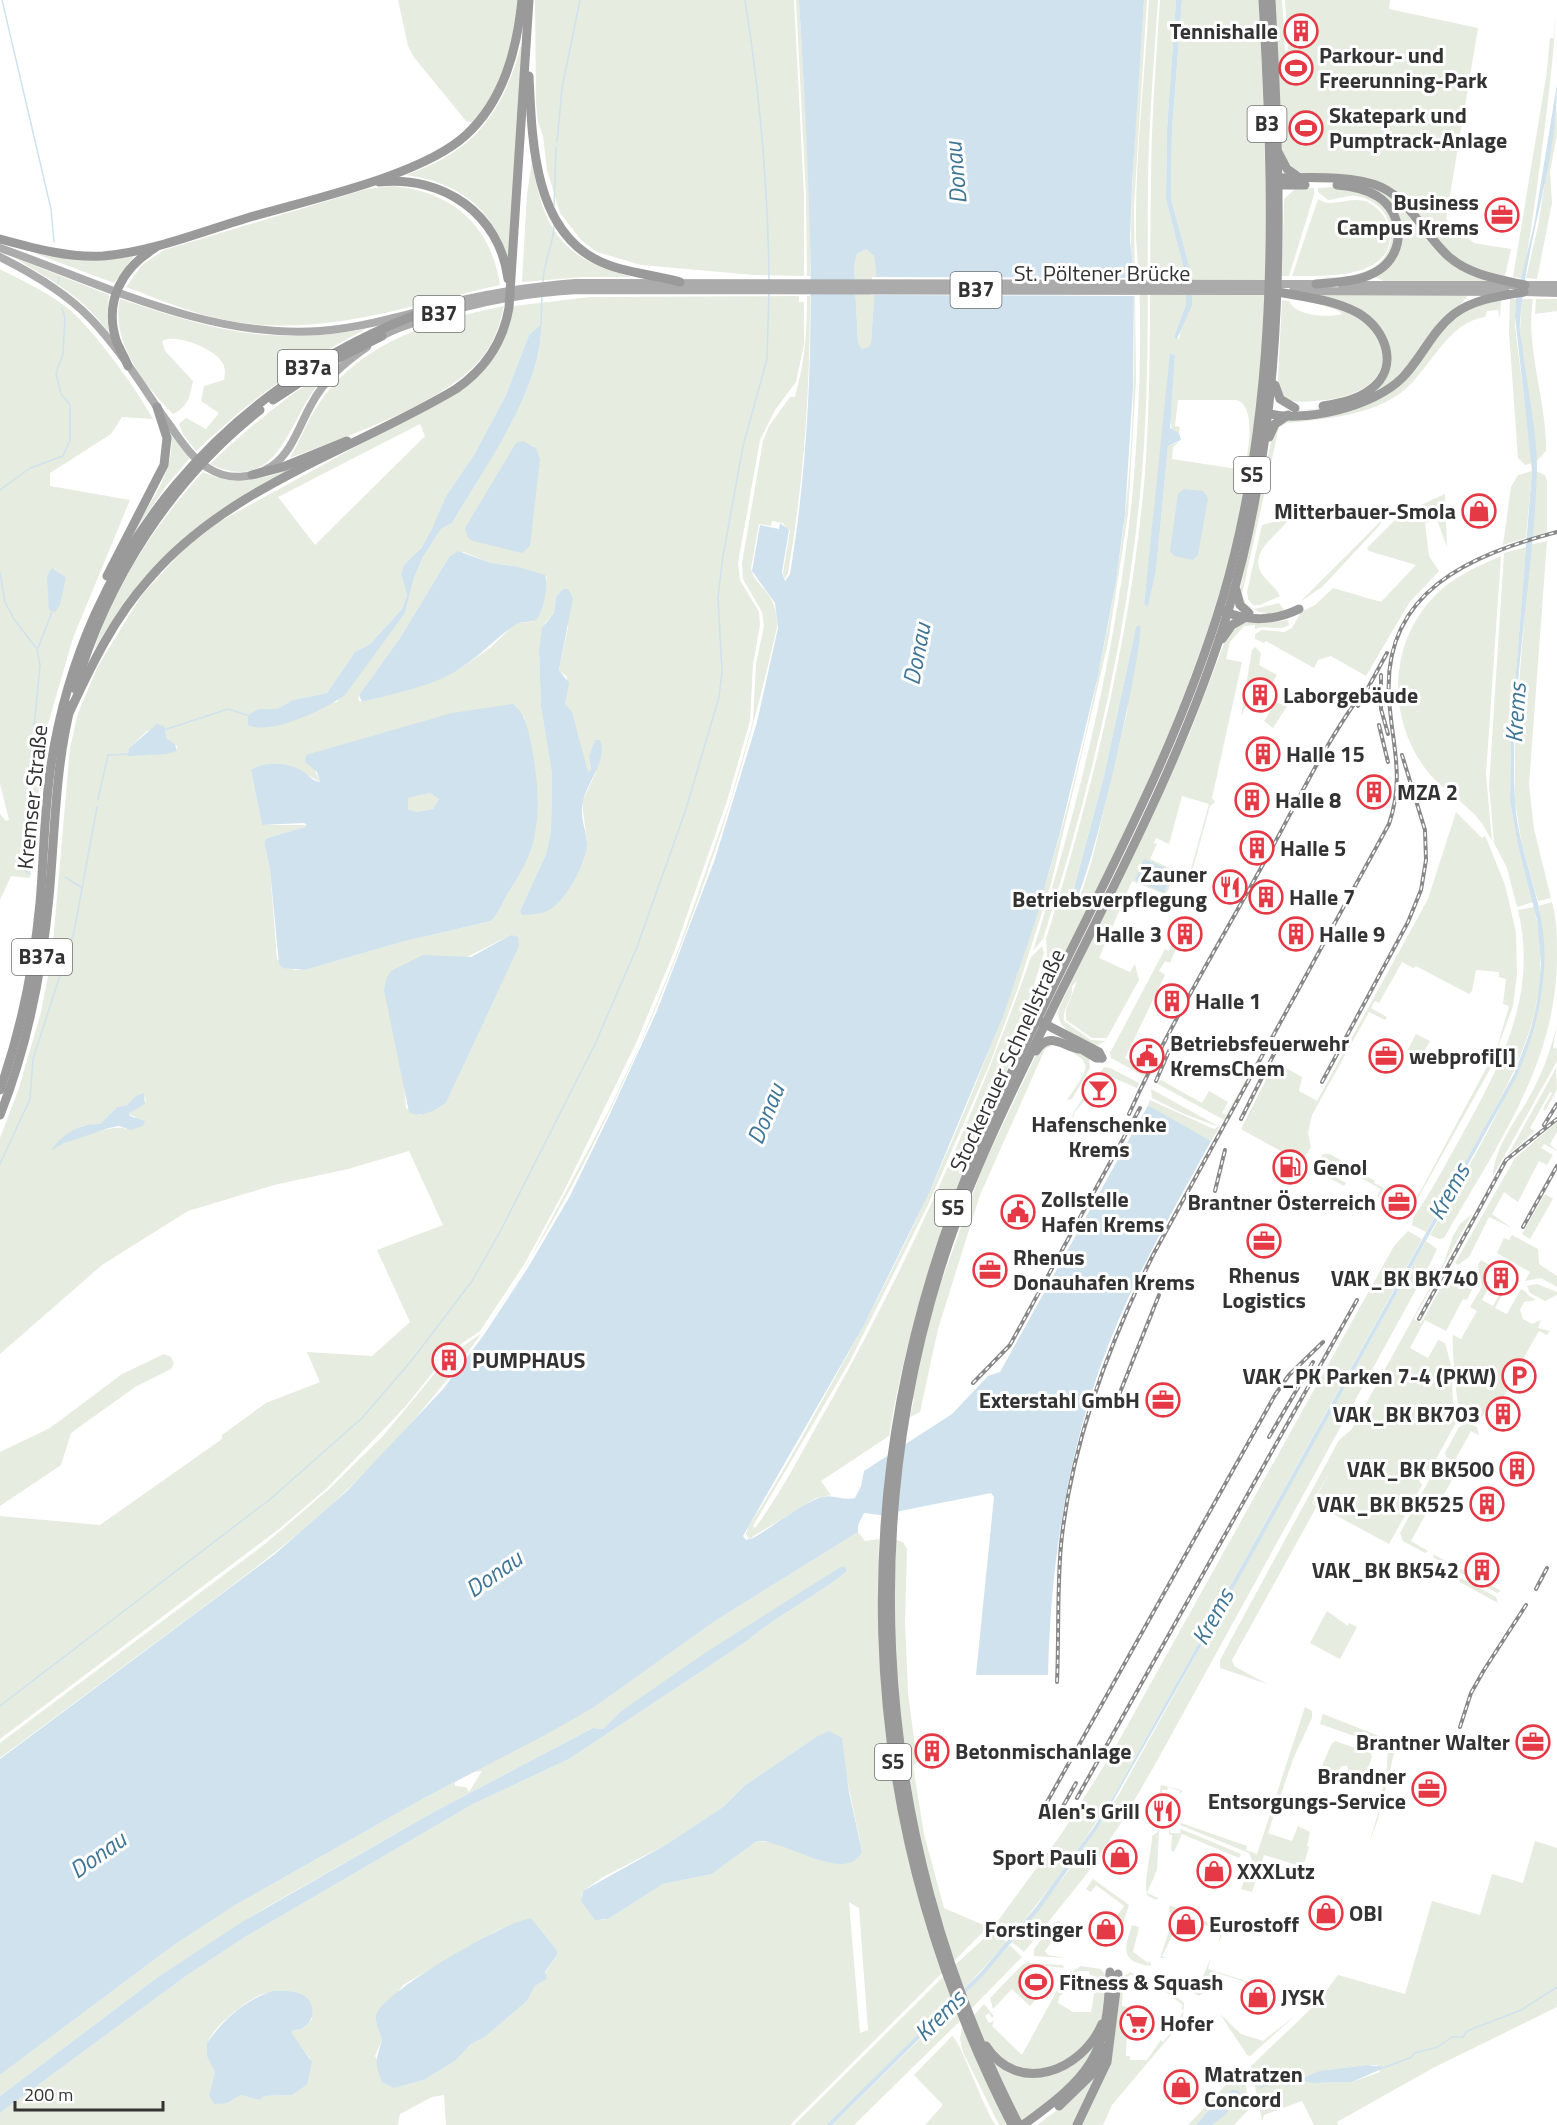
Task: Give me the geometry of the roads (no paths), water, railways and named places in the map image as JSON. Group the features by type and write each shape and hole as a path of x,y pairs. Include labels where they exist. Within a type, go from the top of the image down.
{"highway":[{"path":"0,239 51,251 88,256 116,254 162,244 356,185 438,156 477,124 498,94 508,68 522,0"},
{"path":"70,711 97,655 124,611 150,577 182,546 248,498 442,397 474,375 495,349 509,308 529,0"},
{"name":"B3","path":"1263,0 1273,182 1273,269"},
{"name":"B3","path":"1271,0 1276,147 1273,182 1277,210 1273,269"},
{"path":"528,23 534,135 540,176 549,207 572,242 595,259 609,265 680,282"},
{"path":"1276,147 1287,168 1298,182"},
{"path":"1273,182 1357,180 1387,190 1404,203 1439,247 1457,263 1502,288 1524,289"},
{"path":"356,185 389,181 423,183 442,189 468,206 487,225 500,248 507,271 509,308"},
{"path":"1277,210 1283,195 1298,182 1363,190 1387,204 1398,226 1396,250 1380,269 1361,278 1316,284"},
{"path":"128,366 114,330 113,299 130,266 162,244"},
{"name":"Stockerauer Schnellstraße","path":"1012,2125 1009,2113 973,2034 944,1958 918,1852 900,1754 890,1653 886,1557 903,1405 922,1303 941,1240 983,1135 1064,984 1170,763 1217,646 1273,370 1273,269"},
{"name":"Stockerauer Schnellstraße","path":"903,1405 949,1243 979,1165 1021,1074 1041,1024 1169,748 1235,586 1252,518 1265,445 1273,269"},
{"path":"1266,411 1338,410 1380,395 1403,377 1441,327 1455,314 1502,288 1524,289"},
{"path":"1265,445 1275,424 1292,411 1333,404 1364,394 1381,378 1387,355 1385,343 1378,329 1359,314 1294,290 1273,291"},
{"name":"Kremser Straße","path":"0,1090 17,1036 32,965 60,737 83,640 130,547 157,507 242,417 325,357 387,326 429,310"},
{"name":"Kremser Straße","path":"206,455 252,416 290,388 334,360 382,336"},
{"path":"1273,370 1278,396 1292,411"},
{"path":"83,640 107,575 164,465 167,438 157,407"},
{"path":"252,476 283,467 383,427"},
{"name":"Kremser Straße","path":"0,1115 25,1039 43,956 60,737 91,642 118,581 157,518 193,468"},
{"path":"1235,586 1240,605 1246,616"},
{"path":"1225,609 1260,618 1277,618 1299,609"},
{"path":"1217,646 1232,625 1246,616"},
{"path":"1064,984 1056,1016 1058,1025 1065,1032"},
{"path":"1041,1024 1065,1032 1099,1052 1102,1058 1096,1058 1079,1049 1041,1024"},
{"path":"1021,1074 1045,1041 1056,1040 1079,1049"},
{"path":"1021,2125 1061,2097 1083,2076 1101,2043 1114,1973 1112,2025 1104,2072 1077,2125"},
{"path":"973,2034 1004,2065 1024,2073 1047,2073 1068,2065 1086,2049 1100,2027 1108,2004"},
{"path":"1033,2125 1071,2098 1092,2074 1104,2051 1112,2025"},
{"name":"Stockerauer Schnellstraße","path":"1009,2113 1021,2125"}],"main road":[{"path":"0,248 219,324 277,332 342,328 429,310"},
{"path":"0,257 43,280 81,308 128,366 187,448 207,468 230,476 252,476 270,467 284,454 328,380 351,358 382,336"},
{"name":"St. Pöltener Brücke","path":"680,282 1205,288"},
{"name":"B37","path":"429,310 575,283 680,282"},
{"name":"B37","path":"1294,290 1316,284 1502,288"},
{"path":"1544,289 1557,285"},
{"name":"St. Pöltener Brücke","path":"499,296 600,289 1205,288"},
{"name":"B37","path":"1205,288 1294,290 1502,288"},
{"name":"B37","path":"1205,288 1273,291"},
{"path":"1524,289 1544,289 1557,292"},
{"name":"B37","path":"382,336 499,296"}],"water":[{"name":"Donau","path":"799,0 1144,0 1132,185 1130,240 1134,276 1133,388 1125,514 1116,581 1098,676 1060,833 1034,925 1003,1016 929,1193 864,1325 743,1536 746,1540 753,1538 822,1497 855,1498 861,1486 864,1471 952,1414 988,1376 1000,1372 1149,1106 1211,1141 1129,1296 1102,1362 1088,1405 1066,1494 1059,1538 1053,1584 1048,1675 976,1675 994,1497 991,1493 880,1515 864,1513 858,1525 858,1532 715,1621 596,1706 426,1797 237,1904 174,1945 0,2075 0,1759 275,1554 347,1491 444,1388 483,1336 529,1266 570,1196 657,1011 715,859 757,722 778,628 775,603 752,571 760,525 779,529 780,523 789,530 782,572 785,581 790,574 800,502 810,359 811,287 807,144","holes":["866,249 874,256 876,271 871,343 869,347 862,349 858,343 854,265 857,254"]},
{"path":"1176,0 1182,0 1172,130 1171,199 1192,276 1192,305 1177,339 1174,337 1186,304 1186,277 1166,199 1167,129"},
{"name":"Krems","path":"1557,84 1552,145 1528,263 1520,326 1537,468 1515,718 1515,801 1521,840 1538,904 1544,948 1542,992 1525,1056 1517,1076 1225,1604 1097,1829 1040,1909 982,1977 832,2125 826,2125 980,1973 1036,1907 1094,1827 1116,1792 1514,1074 1531,1030 1537,1004 1541,964 1537,920 1518,846 1510,801 1511,735 1532,471 1515,316 1516,299 1534,225"},
{"path":"541,324 539,348 522,400 495,453 452,523 441,529 423,557 414,578 405,613 345,695 312,714 283,724 270,727 248,725 248,715 258,709 277,709 293,700 327,693 355,652 370,644 402,609 407,595 401,574 404,565 422,547 446,496 474,455 506,395 529,335"},
{"path":"1170,353 1175,355 1170,428 1179,433 1181,440 1168,446 1156,571 1148,607 1144,604"},
{"path":"523,441 536,448 540,459 530,546 522,553 473,541 468,538 465,528 516,443"},
{"path":"1184,489 1203,491 1208,498 1198,555 1193,560 1174,556 1170,551 1178,494"},
{"path":"458,551 491,563 515,566 545,575 545,597 537,619 515,625 450,675 413,689 362,702 359,695 400,638 449,557"},
{"path":"52,568 66,577 60,605 55,612 49,610 47,576"},
{"path":"563,589 568,589 573,598 559,670 569,683 565,704 572,712 588,772 591,769 589,757 595,740 600,740 602,748 599,763 582,806 587,843 580,870 555,906 543,912 522,915 520,911 546,854 551,832 552,774 541,707 539,652 542,628 554,613 556,597"},
{"path":"1140,625 1134,676 1114,768 1091,857 1074,902 1071,899 1104,776 1136,627"},
{"path":"513,704 524,718 531,742 538,802 535,836 523,868 497,914 491,921 401,942 305,970 283,968 279,964 270,870 264,842 267,838 307,825 304,823 262,825 251,770 270,764 291,766 320,782 317,772 305,762 306,755 452,713","holes":["430,793 439,799 433,809 416,812 408,809 408,798"]},
{"path":"157,724 164,726 167,739 175,744 177,751 166,754 128,756 129,748"},
{"path":"1144,859 1173,871 1164,893 1135,880"},
{"path":"511,935 518,937 519,946 446,1103 423,1114 409,1112 384,990 387,977 391,971 423,955 471,957"},
{"path":"144,1093 145,1104 129,1113 130,1116 145,1121 143,1126 131,1130 119,1126 109,1128 62,1144 51,1151 60,1139 72,1131 86,1125 100,1124 117,1107 127,1105 136,1096"},
{"path":"842,1566 846,1568 846,1572 834,1581 569,1759 473,1804 245,1937 186,1976 0,2113 0,2096 158,1977 242,1922 430,1814 593,1728 603,1729 620,1712 705,1653"},
{"path":"829,1731 842,1738 849,1792 862,1851 854,1861 843,1864 829,1863 769,1842 757,1841 712,1874 663,1884 608,1919 595,1920 581,1901 583,1891 667,1844 723,1807 744,1786 816,1737"},
{"path":"531,1918 557,1950 557,1955 545,1972 547,1979 535,1986 527,2001 485,2037 471,2044 455,2061 424,2080 394,2088 382,2082 377,2061 382,2040 376,2019 377,2013 386,2002 423,1973 473,1943 517,1922"},
{"path":"273,1991 298,1993 306,1997 311,2005 311,2020 303,2028 291,2032 312,2062 307,2085 292,2095 264,2096 260,2100 241,2095 227,2103 214,2104 209,2095 215,2072 207,2056 207,2043 236,2011"},
{"path":"1367,2065 1386,2067 1352,2082 1314,2083 1298,2080 1320,2071"},
{"path":"1231,2090 1238,2090 1241,2095 1225,2115 1212,2125 1196,2125 1213,2105"}],"waterway":[{"path":"2,0 51,209 54,242"},
{"path":"557,142 562,88 580,0"},
{"path":"745,0 762,140 769,280"},
{"path":"554,206 556,147"},
{"path":"543,282 554,225"},
{"path":"58,284 59,278"},
{"path":"267,1502 362,1418 412,1360 472,1281 501,1230 595,1044 637,947 686,809 719,697 722,672 718,597 723,556 743,446 767,359 769,293"},
{"path":"541,324 542,296"},
{"path":"0,490 30,468 63,456 70,440 70,405 61,394 56,373 63,354 65,318 62,308"},
{"path":"0,573 5,602 14,619 37,649 40,665 34,728"},
{"path":"38,648 52,612"},
{"path":"164,730 228,709 247,715"},
{"path":"30,874 22,868 21,862 32,737"},
{"path":"98,799 108,755 129,754"},
{"path":"0,1164 30,1099 33,1059 74,932 97,807"},
{"path":"65,877 81,887"},
{"path":"0,1706 265,1503"},
{"path":"1385,2067 1410,2058 1415,2053 1438,2047 1452,2037 1463,2037 1467,2031 1521,2010 1557,1987"},
{"path":"1260,2088 1275,2080 1288,2085 1297,2081"}],"railway":[{"path":"1057,1682 1061,1545 1073,1470 1094,1396 1121,1324 1153,1255 1389,824 1394,807 1397,776 1389,698 1391,661 1400,630 1416,605 1438,583 1464,566 1525,541 1557,532"},
{"path":"1358,706 1387,653"},
{"path":"1381,675 1381,709 1388,734"},
{"path":"1129,1114 1192,990 1320,759 1359,697"},
{"path":"1379,725 1388,762"},
{"path":"1322,1082 1408,922 1421,890 1426,860 1425,830 1402,755"},
{"path":"1241,1119 1281,1040"},
{"path":"1156,1081 1169,1051"},
{"path":"1544,1125 1557,1104"},
{"path":"973,1383 1010,1345 1140,1108"},
{"path":"1419,1319 1506,1160 1557,1119"},
{"path":"1215,1191 1225,1150"},
{"path":"1523,1227 1557,1166"},
{"path":"1119,1395 1159,1295"},
{"path":"1077,1798 1357,1300"},
{"path":"1042,1811 1275,1395 1289,1375 1323,1342"},
{"path":"1269,1437 1313,1362"},
{"path":"1536,1589 1547,1568"},
{"path":"1460,1727 1471,1693 1526,1605"},
{"path":"1056,1819 1076,1783"}],"place":[{"name":"Tennishalle","path":"1301,31"},
{"name":"Parkour- und Freerunning-Park","path":"1296,68"},
{"name":"Skatepark und Pumptrack-Anlage","path":"1306,128"},
{"name":"Business Campus Krems","path":"1502,215"},
{"name":"Mitterbauer-Smola","path":"1479,511"},
{"name":"Laborgebäude","path":"1260,695"},
{"name":"Halle 15","path":"1263,754"},
{"name":"MZA 2","path":"1374,792"},
{"name":"Halle 8","path":"1252,800"},
{"name":"Halle 5","path":"1257,848"},
{"name":"Zauner Betriebsverpflegung","path":"1230,887"},
{"name":"Halle 7","path":"1266,897"},
{"name":"Halle 3","path":"1185,934"},
{"name":"Halle 9","path":"1296,934"},
{"name":"Halle 1","path":"1172,1001"},
{"name":"Betriebsfeuerwehr KremsChem","path":"1147,1056"},
{"name":"webprofi[l]","path":"1386,1056"},
{"name":"Hafenschenke Krems","path":"1099,1090"},
{"name":"Genol","path":"1290,1167"},
{"name":"Brantner Österreich","path":"1399,1202"},
{"name":"Zollstelle Hafen Krems","path":"1018,1212"},
{"name":"Rhenus Logistics","path":"1264,1241"},
{"name":"Rhenus Donauhafen Krems","path":"990,1270"},
{"name":"VAK_BK BK740","path":"1501,1278"},
{"name":"PUMPHAUS","path":"449,1360"},
{"name":"VAK_PK Parken 7-4 (PKW)","path":"1519,1376"},
{"name":"Exterstahl GmbH","path":"1163,1400"},
{"name":"VAK_BK BK703","path":"1503,1414"},
{"name":"VAK_BK BK500","path":"1517,1469"},
{"name":"VAK_BK BK525","path":"1487,1504"},
{"name":"VAK_BK BK542","path":"1482,1570"},
{"name":"Brantner Walter","path":"1533,1742"},
{"name":"Betonmischanlage","path":"932,1751"},
{"name":"Brandner Entsorgungs-Service","path":"1429,1789"},
{"name":"Alen's Grill","path":"1163,1811"},
{"name":"Sport Pauli","path":"1120,1857"},
{"name":"XXXLutz","path":"1214,1871"},
{"name":"OBI","path":"1326,1913"},
{"name":"Eurostoff","path":"1186,1924"},
{"name":"Forstinger","path":"1106,1929"},
{"name":"Fitness & Squash","path":"1036,1982"},
{"name":"JYSK","path":"1258,1997"},
{"name":"Hofer","path":"1137,2023"},
{"name":"Matratzen Concord","path":"1181,2087"}]}
